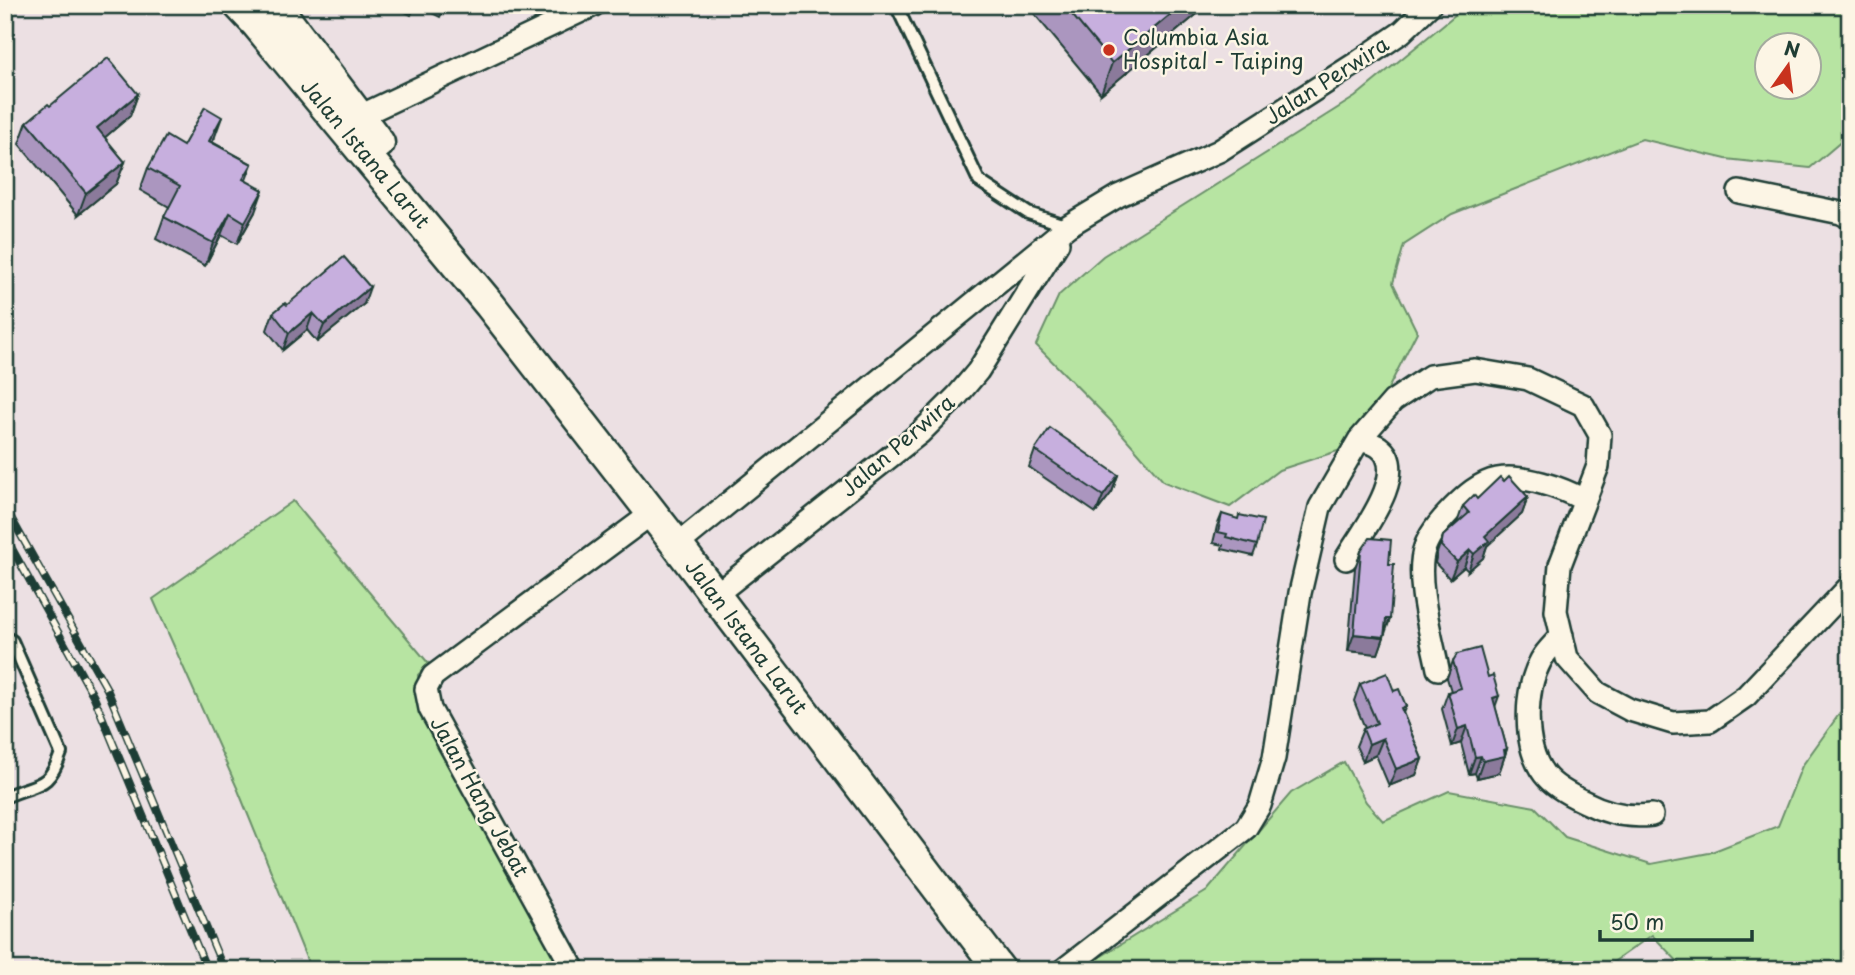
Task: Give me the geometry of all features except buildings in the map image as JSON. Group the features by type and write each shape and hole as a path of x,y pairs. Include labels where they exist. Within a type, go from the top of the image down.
{"main road":[{"name":"Jalan Istana Larut","path":"239,5 490,305 677,545 1000,970"},
{"name":"Jalan Istana Larut","path":"275,5 360,116 490,305"}],"street":[{"path":"360,116 594,5"},
{"name":"Jalan Perwira","path":"677,545 1068,226 1118,197 1219,151 1402,32 1430,5"},
{"path":"1739,192 1841,213 1850,218"},
{"name":"Jalan Perwira","path":"714,596 920,433 957,396 978,371 1068,226"},
{"path":"1063,970 1246,828 1260,806 1274,758 1300,593 1321,508 1359,440 1393,401 1430,376 1475,370 1528,379 1583,405 1600,435 1598,466 1560,565 1556,611 1567,658 1598,693 1630,710 1673,723 1710,721 1746,696 1850,586"},
{"path":"1346,559 1383,498 1388,480 1388,461 1380,447 1359,440"},
{"path":"1438,669 1422,582 1425,548 1442,520 1467,494 1496,479 1531,481 1564,489 1584,500"},
{"name":"Jalan Hang Jebat","path":"574,970 430,709 426,689 433,676 651,514"},
{"path":"1562,635 1541,659 1533,681 1528,717 1530,743 1545,775 1573,796 1604,812 1638,817 1652,815"}],"lane":[{"path":"897,5 979,181 1028,213 1068,226"},
{"path":"5,637 12,641 61,753 50,779 39,786 5,797"}],"green space":[{"path":"1467,5 1850,5 1850,134 1810,168 1726,159 1642,139 1452,214 1404,245 1393,283 1417,332 1387,391 1344,449 1279,470 1230,507 1164,482 1110,420 1036,345 1059,295 1103,256 1355,97"},
{"path":"293,501 429,664 418,675 419,703 570,970 311,970 238,790 153,599"},
{"path":"1850,699 1850,970 1686,970 1652,935 1602,970 1079,970 1207,891 1291,793 1344,762 1366,802 1383,821 1449,791 1535,807 1565,837 1651,864 1709,853 1778,826 1802,766"}],"railway":[{"path":"5,507 107,689 224,970"},
{"path":"5,536 94,697 207,970"}],"place":[{"name":"Columbia Asia Hospital - Taiping","path":"1109,50"}]}
